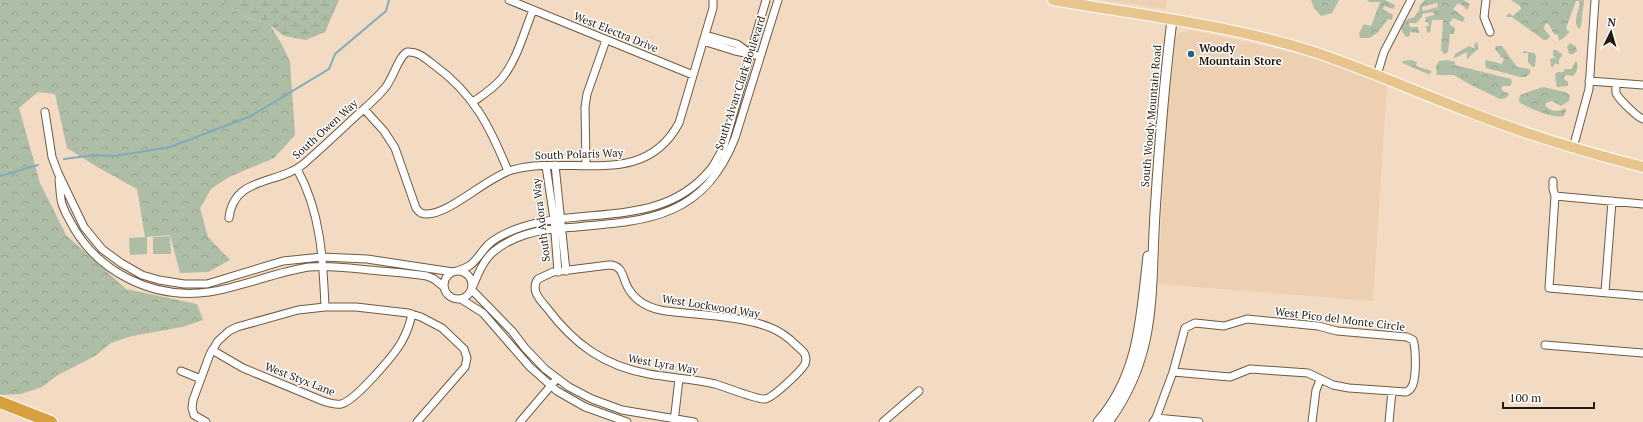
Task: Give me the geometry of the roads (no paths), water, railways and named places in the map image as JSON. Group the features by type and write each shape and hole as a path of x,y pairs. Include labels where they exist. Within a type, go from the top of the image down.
{"highway":[{"path":"0,402 51,422"}],"main road":[{"path":"1053,0 1234,32 1295,47 1346,63 1472,113 1573,148 1643,167"}],"street":[{"name":"West Electra Drive","path":"509,0 693,75"},
{"name":"South Polaris Way","path":"364,109 384,131 395,148 415,205 420,212 429,214 446,207 508,171 528,167 629,164 649,156 663,146 672,136 679,123 713,8 712,0"},
{"name":"South Alvan Clark Boulevard","path":"455,272 469,266 495,239 522,227 558,218 642,210 663,204 686,192 711,169 723,149 749,53 766,0"},
{"name":"South Alvan Clark Boulevard","path":"472,288 483,265 492,253 518,237 540,230 647,219 673,210 697,195 711,181 728,157 778,0"},
{"path":"1378,75 1384,52 1411,0"},
{"path":"1486,0 1484,17 1490,32"},
{"path":"1573,148 1586,101 1589,81 1595,0"},
{"path":"508,171 490,128 473,102 494,86 506,72 512,62 533,10"},
{"name":"South Woody Mountain Road","path":"1108,422 1129,388 1138,367 1148,326 1162,108 1172,20"},
{"path":"704,38 735,51 749,53 760,57"},
{"path":"586,165 585,107 587,94 606,40"},
{"name":"South Owen Way","path":"229,218 232,203 240,193 249,187 297,169 364,109 386,88 402,57 407,52 417,53 438,67 458,85 473,102"},
{"path":"1589,81 1643,85"},
{"path":"1616,83 1615,90 1617,96 1640,119 1643,119"},
{"path":"45,112 49,146 58,173 84,227 102,249 121,263 142,275 184,284 208,284 283,261 322,257 367,259 466,274 472,281 472,288 469,294 461,299"},
{"name":"South Adora Way","path":"546,166 558,218"},
{"name":"South Adora Way","path":"555,166 559,228 566,271"},
{"path":"297,169 306,186 319,230 325,307"},
{"path":"58,173 62,204 79,236 87,247 119,274 140,285 160,291 179,294 207,292 225,289 286,271 323,267 345,267 427,276 434,278 444,287 448,296 461,299 483,313 530,367 570,399 614,419 627,422"},
{"path":"1553,181 1555,196 1549,288 1643,296"},
{"path":"1555,196 1643,204"},
{"path":"1605,292 1612,201"},
{"name":"South Woody Mountain Road","path":"1098,422 1121,390 1135,351 1139,334 1148,253 1155,215"},
{"name":"South Adora Way","path":"558,272 559,228"},
{"name":"West Lockwood Way","path":"566,271 609,265 619,267 622,270 629,290 645,305 664,311 743,320 767,326 790,339 802,349 806,359"},
{"path":"558,272 566,271"},
{"path":"444,287 446,278 455,272"},
{"name":"West Lyra Way","path":"558,272 543,276 538,279 535,284 537,295 556,320 572,337 595,355 607,362 635,372 713,384 758,399 765,399 770,397 802,368 806,359"},
{"path":"472,288 512,331 531,355 556,378 592,399 615,408 634,413 694,422"},
{"path":"206,422 194,415 192,408 193,400 212,350 224,335 237,327 298,310 325,307 356,307 412,314 421,317 442,328 464,349 467,362 463,370 417,422"},
{"name":"West Styx Lane","path":"212,350 243,368 323,401 341,404 352,398 392,357 405,335 412,314"},
{"name":"West Pico del Monte Circle","path":"1155,420 1173,372 1185,328 1195,323 1224,326 1247,319 1318,326 1337,331 1407,337 1413,340 1416,347 1414,383 1411,389 1406,392 1349,388 1333,385 1309,374 1250,369 1230,377 1173,372"},
{"path":"1545,345 1643,353"},
{"path":"181,371 201,379"},
{"path":"520,422 556,378"},
{"path":"674,420 679,379"},
{"path":"1312,422 1316,390 1320,380"},
{"path":"883,422 919,391"},
{"path":"1390,422 1392,391"},
{"path":"1155,420 1200,422"}],"waterway":[{"path":"64,159 94,155 115,156 170,147 251,116 329,69 335,54 386,11 389,0"},
{"path":"0,176 38,165"}],"place":[{"name":"Woody Mountain Store","path":"1191,54"}]}
